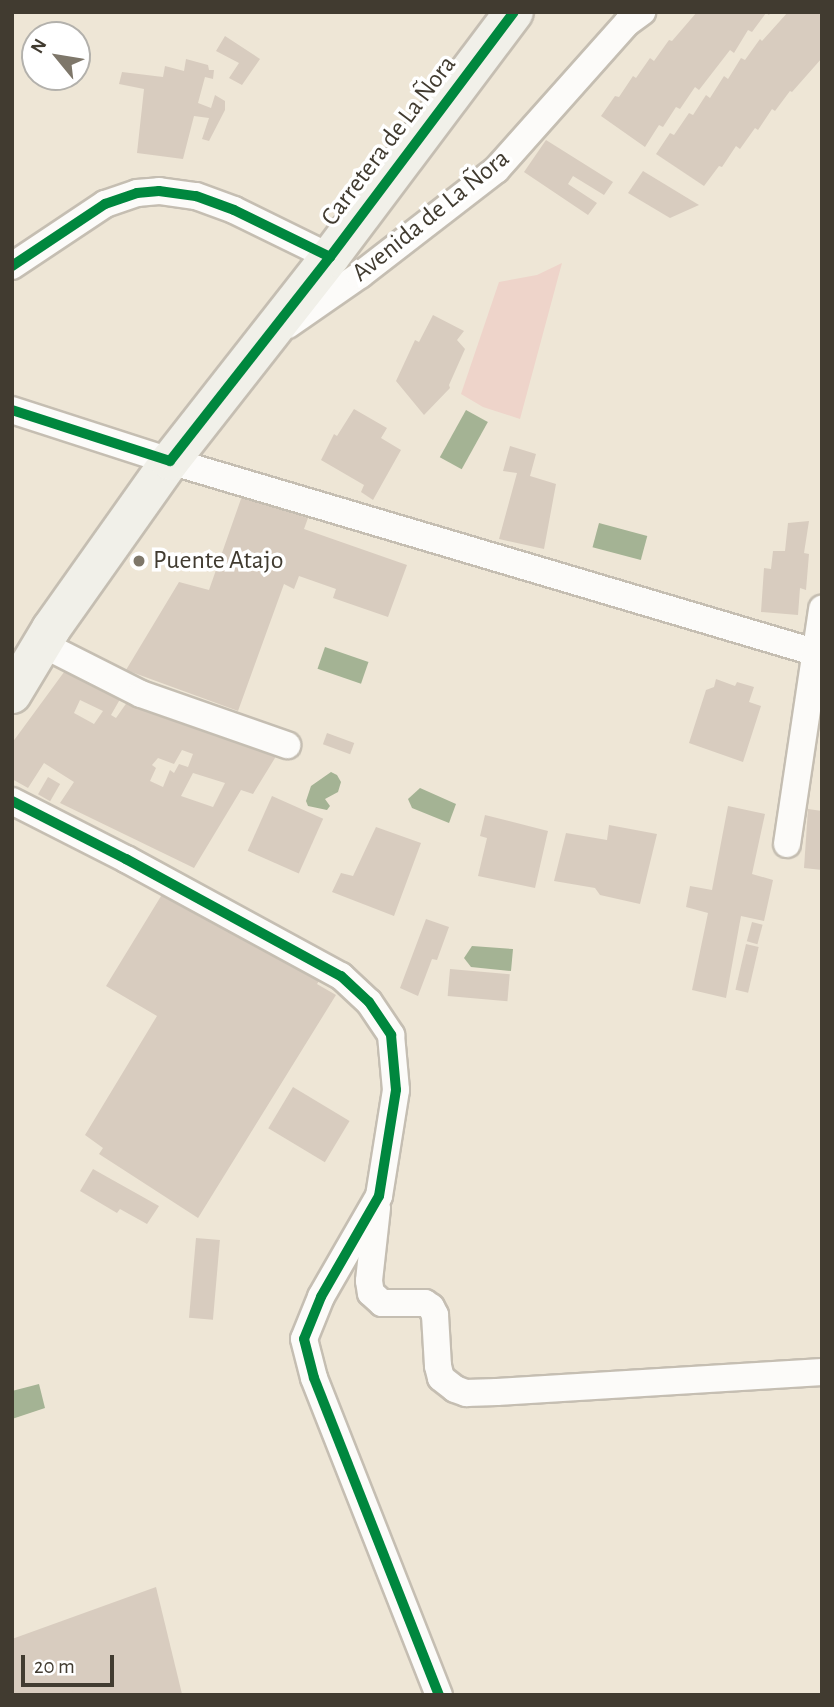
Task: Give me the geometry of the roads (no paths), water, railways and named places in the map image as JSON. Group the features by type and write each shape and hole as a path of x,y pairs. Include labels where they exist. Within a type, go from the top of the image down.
{"main road":[{"name":"Carretera de La Ñora","path":"12,694 42,644 170,461 330,257 514,12"}],"street":[{"name":"Avenida de La Ñora","path":"264,342 360,275 496,170 627,23 642,12"},
{"path":"12,266 105,204 159,191 196,196 234,210 330,257"},
{"path":"12,410 170,461 814,652"},
{"path":"787,844 822,609"},
{"path":"42,644 141,694 288,746"},
{"path":"12,801 126,859 341,976 369,1002 391,1035 396,1090 379,1196 369,1281 371,1293"},
{"path":"379,1196 321,1297 304,1339 308,1360 439,1695"},
{"path":"321,1297 333,1286 350,1280 382,1303 425,1304 431,1307 435,1315 434,1340 441,1378 466,1393 822,1372"}],"place":[{"name":"Puente Atajo","path":"139,561"}]}
